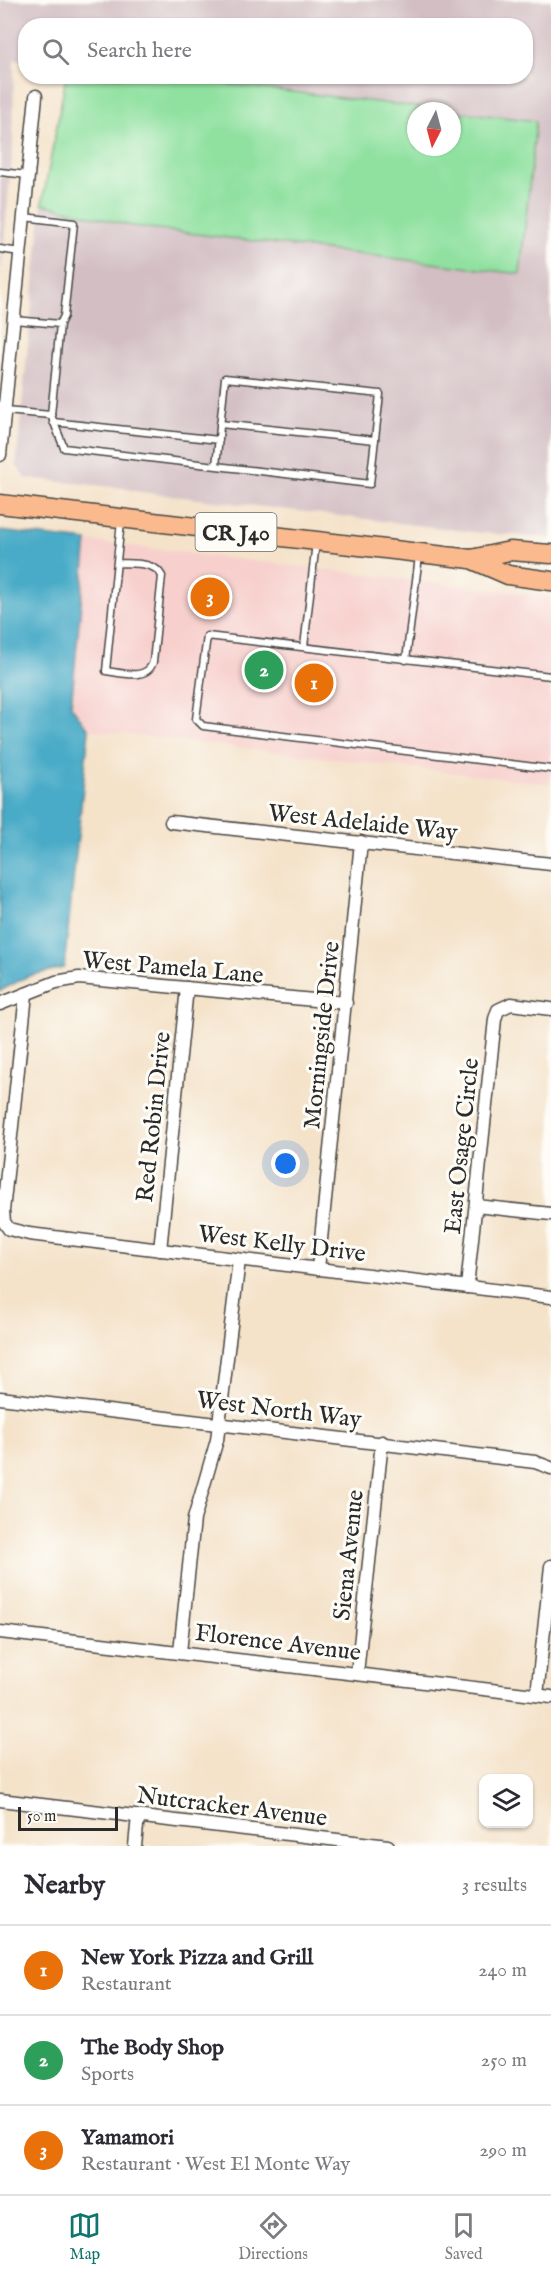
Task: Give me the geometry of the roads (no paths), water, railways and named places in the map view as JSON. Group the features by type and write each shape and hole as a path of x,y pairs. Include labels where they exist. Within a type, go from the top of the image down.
{"main road":[{"name":"CR J40","path":"0,504 471,559 508,575 551,581"},
{"name":"CR J40","path":"471,559 510,551 551,554"}],"street":[{"path":"0,455 3,405 14,320 36,96"},
{"name":"West Adelaide Way","path":"171,822 551,864"},
{"name":"Morningside Drive","path":"318,1269 362,842"},
{"name":"West Pamela Lane","path":"0,1004 56,982 79,978 346,1003"},
{"name":"Red Robin Drive","path":"160,1250 187,987"},
{"name":"West Kelly Drive","path":"26,994 3,1210 4,1222 9,1229 17,1233 551,1297"},
{"name":"East Osage Circle","path":"467,1287 495,1018 498,1010 511,1004 551,1009"},
{"path":"476,1206 551,1214"},
{"path":"180,1652 194,1519 204,1481 214,1456 239,1260"},
{"name":"West North Way","path":"0,1398 382,1442 535,1462 551,1468"},
{"name":"Siena Avenue","path":"357,1673 382,1442"},
{"path":"537,1695 551,1566"},
{"name":"Florence Avenue","path":"0,1632 551,1696"},
{"name":"Nutcracker Avenue","path":"0,1800 138,1816 325,1842 388,1846"},
{"path":"135,1846 138,1816"}],"lane":[{"path":"0,172 28,175"},
{"path":"24,217 74,224 64,316 60,324 52,419 64,448 216,466 370,484 380,394 225,378 216,466"},
{"path":"0,249 21,252"},
{"path":"14,320 60,324"},
{"path":"3,405 52,419 219,440"},
{"path":"220,424 375,440"},
{"path":"117,562 152,566 159,570 162,576 153,662 150,670 143,674 106,672 121,518"},
{"path":"304,647 316,541"},
{"path":"406,660 419,553"},
{"path":"551,676 207,636 196,719 203,726 551,769"}],"water":[{"path":"0,531 87,541 71,706 89,730 64,968 28,976 0,991"}],"place":[{"name":"Yamamori","path":"210,597"},
{"name":"The Body Shop","path":"264,670"},
{"name":"New York Pizza and Grill","path":"314,683"}]}
